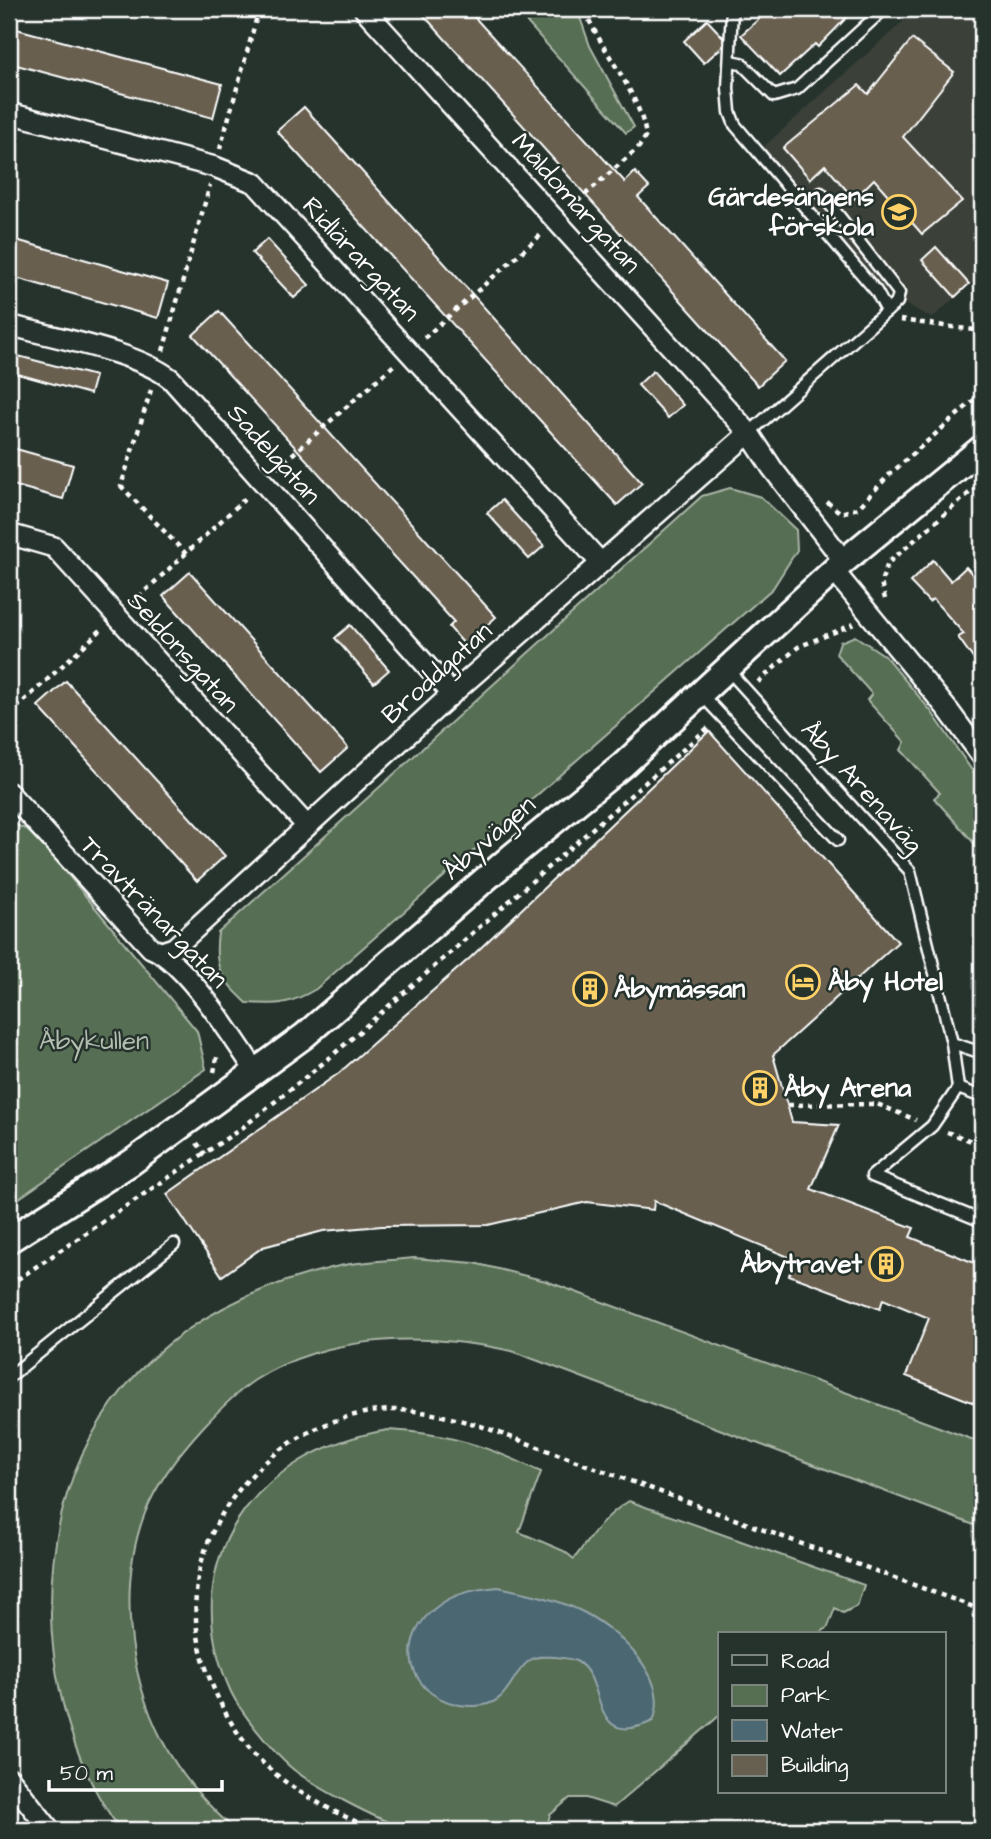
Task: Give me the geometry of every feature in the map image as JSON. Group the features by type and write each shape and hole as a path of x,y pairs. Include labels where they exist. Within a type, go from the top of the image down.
{"street":[{"name":"Måldomargatan","path":"364,9 749,433 868,612 982,756"},
{"name":"Ridlärargatan","path":"9,113 215,167 255,183 600,562"},
{"name":"Sadelgatan","path":"9,325 158,368 263,481 452,694"},
{"name":"Broddgatan","path":"162,952 174,948 452,694 749,433"},
{"name":"Åbyvägen","path":"9,1240 183,1125 256,1072 430,930 701,694 839,566 982,448"},
{"name":"Seldonsgatan","path":"9,534 54,547 306,825"},
{"name":"Travtränargatan","path":"9,793 151,948 162,952 198,991 256,1072"},
{"path":"9,1778 50,1830"}],"lane":[{"path":"732,9 732,61 728,88 730,112 735,125 876,290 887,311"},
{"path":"732,61 741,63 774,96 782,96 797,89 884,9"},
{"path":"749,433 887,311 899,293 821,193"},
{"name":"Åby Arenaväg","path":"728,669 910,871 952,1043 958,1088"},
{"path":"701,694 838,840"},
{"path":"952,1043 982,1053"},
{"path":"982,1097 958,1088 932,1126 872,1176 982,1222"},
{"path":"9,1377 174,1244"}],"path":[{"path":"186,554 121,486 158,368 259,9"},
{"path":"9,715 263,481 639,147 646,136 638,108 596,37 584,9"},
{"path":"887,311 891,318 900,320 982,331"},
{"path":"820,494 841,513 858,508 889,475 982,393"},
{"path":"748,692 798,647 840,632 885,598 881,582 888,563 982,482"},
{"path":"9,1285 242,1128 385,1013 722,715"},
{"path":"211,1077 217,1063 216,1042"},
{"path":"788,1105 877,1104 982,1145"},
{"path":"183,1125 205,1154"},
{"path":"375,1830 336,1813 288,1783 251,1750 226,1713 207,1667 196,1619 200,1575 215,1525 245,1483 278,1450 315,1427 378,1411 427,1412 478,1425 982,1610"},
{"path":"9,1816 19,1830"}],"shaded area":[{"name":"Gärdesängens förskola","path":"917,9 982,9 982,274 932,318 890,296 761,149"}],"green space":[{"path":"515,9 577,9 590,46 634,127 626,133"},
{"path":"730,488 761,497 796,530 797,550 773,588 316,989 283,1003 247,1003 221,972 217,956 218,933 702,496"},
{"path":"855,636 884,655 931,711 982,785 982,852 934,798 940,793 901,750 905,742 867,700 872,694 836,654 840,642"},
{"name":"Åbykullen","path":"9,822 26,829 51,854 197,1031 206,1069 9,1205"},
{"path":"414,1258 474,1263 546,1281 982,1443 982,1528 512,1351 447,1341 414,1340 347,1345 315,1353 284,1364 248,1385 186,1446 150,1501 131,1569 131,1628 141,1687 150,1714 169,1753 185,1777 235,1830 121,1830 91,1782 70,1729 56,1672 53,1644 51,1616 55,1549 69,1488 92,1434 125,1387 166,1347 215,1313 271,1286 335,1267"},
{"path":"388,1430 429,1434 467,1442 541,1472 519,1532 564,1551 574,1559 605,1520 629,1501 864,1585 857,1606 843,1613 835,1608 828,1627 822,1632 718,1632 718,1717 614,1807 586,1798 570,1798 550,1815 546,1830 412,1830 344,1801 287,1764 256,1730 231,1692 215,1644 212,1599 220,1558 238,1520 264,1488 299,1462 341,1442"}],"water":[{"path":"498,1587 542,1597 585,1613 627,1644 649,1673 655,1689 657,1705 653,1721 632,1728 618,1727 608,1720 586,1670 576,1661 566,1658 533,1658 522,1667 501,1697 483,1705 469,1706 448,1702 431,1693 420,1681 413,1666 411,1649 416,1633 426,1617 455,1596"}],"building":[{"path":"418,9 467,9 625,182 635,172 649,187 638,197 785,361 758,386"},
{"path":"770,9 855,9 818,47 815,44 780,76 741,35"},
{"path":"707,20 723,37 723,46 704,63 684,41"},
{"path":"9,27 222,84 213,118 9,63"},
{"path":"912,39 954,72 903,137 962,201 922,234 874,179 854,199 825,165 810,179 783,148 859,85 868,94"},
{"path":"304,107 642,483 617,505 277,131"},
{"path":"9,238 168,283 158,318 9,276"},
{"path":"267,239 309,285 294,298 252,253"},
{"path":"936,247 969,284 955,297 922,260"},
{"path":"219,311 496,617 465,645 449,627 454,622 193,335"},
{"path":"18,356 95,376 90,394 14,373"},
{"path":"653,371 683,405 668,418 638,385"},
{"path":"9,447 73,465 63,499 9,484"},
{"path":"502,500 544,546 529,559 487,513"},
{"path":"933,560 951,581 966,567 982,585 982,671 958,637 964,634 933,599 929,602 910,582"},
{"path":"190,572 348,748 321,772 163,596"},
{"path":"350,625 389,670 374,683 335,638"},
{"path":"66,681 225,856 197,881 38,706"},
{"name":"Åbymässan","path":"709,731 898,942 773,1055 792,1122 839,1125 811,1189 914,1228 910,1237 982,1266 982,1406 906,1376 929,1318 883,1299 880,1309 789,1275 796,1260 654,1201 653,1210 587,1202 488,1225 382,1226 323,1231 263,1247 222,1276 167,1194 339,1073 470,958"}],"place":[{"name":"Gärdesängens förskola","path":"899,212"},
{"name":"Åby Hotel","path":"803,982"},
{"name":"Åbymässan","path":"590,989"},
{"name":"Åby Arena","path":"760,1088"},
{"name":"Åbytravet","path":"886,1264"}]}
